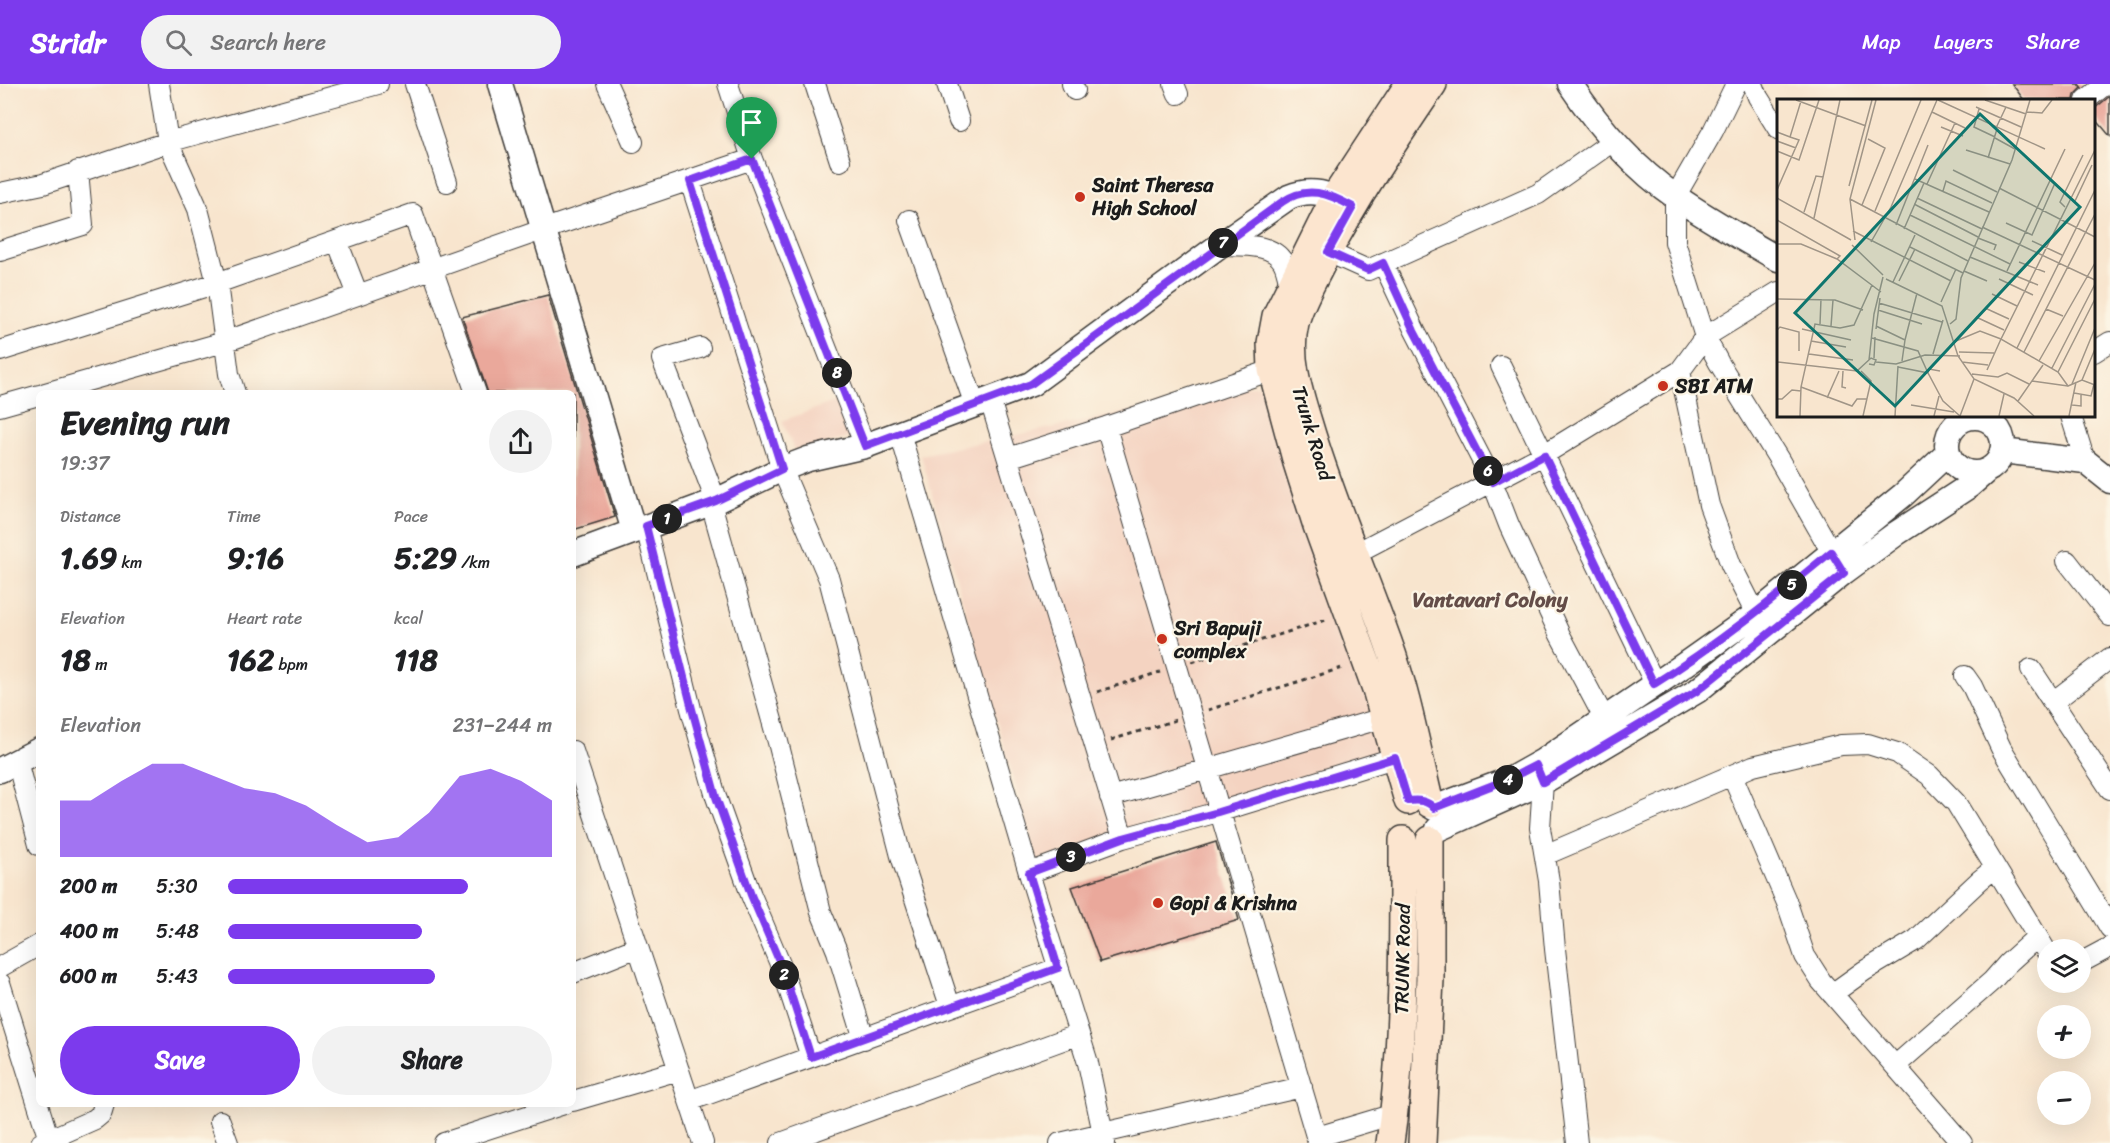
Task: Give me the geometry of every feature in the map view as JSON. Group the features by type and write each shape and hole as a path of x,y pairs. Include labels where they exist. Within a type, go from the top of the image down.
{"main road":[{"name":"Trunk Road","path":"1409,84 1344,202 1290,286 1276,316 1270,343 1272,370 1297,463 1321,537 1376,689 1406,755 1428,817 1430,979 1422,1143"},
{"name":"Trunk Road","path":"1406,755 1408,706 1389,643 1317,454 1294,366 1292,345 1295,322 1328,252 1344,202 1433,84"},
{"name":"TRUNK Road","path":"1390,1143 1398,1077 1404,976 1403,840 1396,831 1394,819 1398,808 1428,817"},
{"path":"1403,840 1412,844 1421,844 1428,817"}],"street":[{"path":"159,84 168,142 198,209 217,283 229,374 234,390"},
{"path":"0,193 43,184 168,142 378,84"},
{"path":"416,84 447,182"},
{"path":"500,84 542,230 640,529 716,797 751,895 783,970 811,1057"},
{"path":"607,84 633,142"},
{"path":"728,84 752,159 865,446"},
{"path":"815,84 840,161"},
{"path":"947,84 959,121"},
{"path":"1570,84 1587,110 1613,141 1675,196 1777,258"},
{"path":"1736,84 1713,131 1675,196 1675,242 1705,337 1844,573"},
{"path":"1752,84 1777,126"},
{"path":"2087,99 2106,84"},
{"path":"1328,252 1368,270 1538,194 1613,141"},
{"path":"56,390 224,342 752,159"},
{"path":"0,251 83,225 78,171"},
{"path":"690,181 782,469 829,579 901,856 950,1006"},
{"path":"576,553 714,502 808,459 865,446 1031,384 1282,202 1296,194 1315,191 1344,202"},
{"path":"0,351 217,283 413,214 475,390"},
{"path":"909,220 1008,458 1123,838"},
{"path":"337,241 358,295"},
{"path":"1220,245 1272,251 1283,262 1290,286"},
{"path":"1383,263 1414,331 1493,482 1509,525 1560,635 1604,718"},
{"path":"1354,554 1544,455 1680,371 1705,337 1777,293"},
{"path":"2095,351 2110,342"},
{"path":"700,348 662,359 714,502 821,912 837,951 864,1039"},
{"path":"1501,366 1654,684"},
{"path":"1008,458 1272,370"},
{"path":"1680,371 1709,505 1731,565 1756,614"},
{"path":"0,406 36,396"},
{"path":"1428,817 1511,778 1540,773 1697,691 1844,573 1897,533 1969,486 1999,460 2002,451 2001,435 1991,422 1976,417 1958,418 1949,435 1948,453 1952,461 1959,468 1976,473 1985,472"},
{"path":"2071,417 2085,461"},
{"path":"1106,427 1218,812 1317,1140 1394,1113"},
{"path":"900,433 1029,873 1088,1063 1104,1138"},
{"path":"2002,451 2085,461 2110,481"},
{"path":"1577,1143 1545,855 1540,828 1540,773 1604,718 1756,614 1903,495 1948,453"},
{"path":"2067,561 2110,616"},
{"path":"2053,702 2110,658"},
{"path":"2031,669 2110,789"},
{"path":"1965,676 2001,748 2110,928"},
{"path":"1110,797 1376,720"},
{"path":"1545,855 1753,766 1841,745 1868,744 1897,753 1929,775 1956,803 2038,939"},
{"path":"36,752 8,766 36,838"},
{"path":"1029,873 1123,838 1406,755"},
{"path":"576,760 703,1143"},
{"path":"1732,775 1787,903 1805,956 1821,981 1962,1143"},
{"path":"1832,994 1864,971 1916,940 1995,868"},
{"path":"0,967 36,947"},
{"path":"576,972 638,947"},
{"path":"2091,957 2110,947"},
{"path":"1895,1066 1992,981 2007,964 2037,949"},
{"path":"689,1101 1058,968"},
{"path":"0,983 36,1105"},
{"path":"781,1143 1079,1034"},
{"path":"576,1100 679,1070"},
{"path":"1060,1143 1104,1138 1302,1087"},
{"path":"37,1107 47,1142 95,1119 101,1114 103,1107"},
{"path":"444,1143 555,1107"},
{"path":"220,1121 228,1143"}],"path":[{"path":"1183,665 1331,618"},
{"path":"1095,745 1347,666"},
{"path":"1080,697 1160,672"}],"shaded area":[{"name":"Sri Bapuji complex","path":"1268,383 1387,751 1229,798 1037,861 921,455"},
{"path":"843,399 854,435 796,454 782,421"}],"building":[{"path":"2012,84 2079,84 2082,88 2074,99 2023,99"},
{"path":"2110,96 2110,136 2095,118 2095,108"},
{"path":"548,295 615,517 576,529 576,390 487,390 462,317"},
{"name":"Gopi & Krishna","path":"1216,842 1239,920 1100,962 1072,887"}],"place":[{"name":"Saint Theresa High School","path":"1080,197"},
{"name":"SBI ATM","path":"1663,386"},
{"name":"Sri Bapuji complex","path":"1162,639"},
{"name":"Gopi & Krishna","path":"1158,903"}],"district":[{"name":"Vantavari Colony","path":"1490,600"}],"route":[{"path":"752,159 865,446 1031,384 1288,197 1315,191 1335,197 1353,207 1328,252 1368,270 1383,263 1414,331 1493,482 1544,455 1654,684 1756,614 1831,552 1844,573 1697,691 1543,782 1536,765 1511,778 1434,808 1419,800 1408,801 1395,758 1218,812 1123,838 1029,873 1058,968 811,1057 783,970 751,895 716,797 646,526 716,501 782,469 690,181 752,159"}]}
